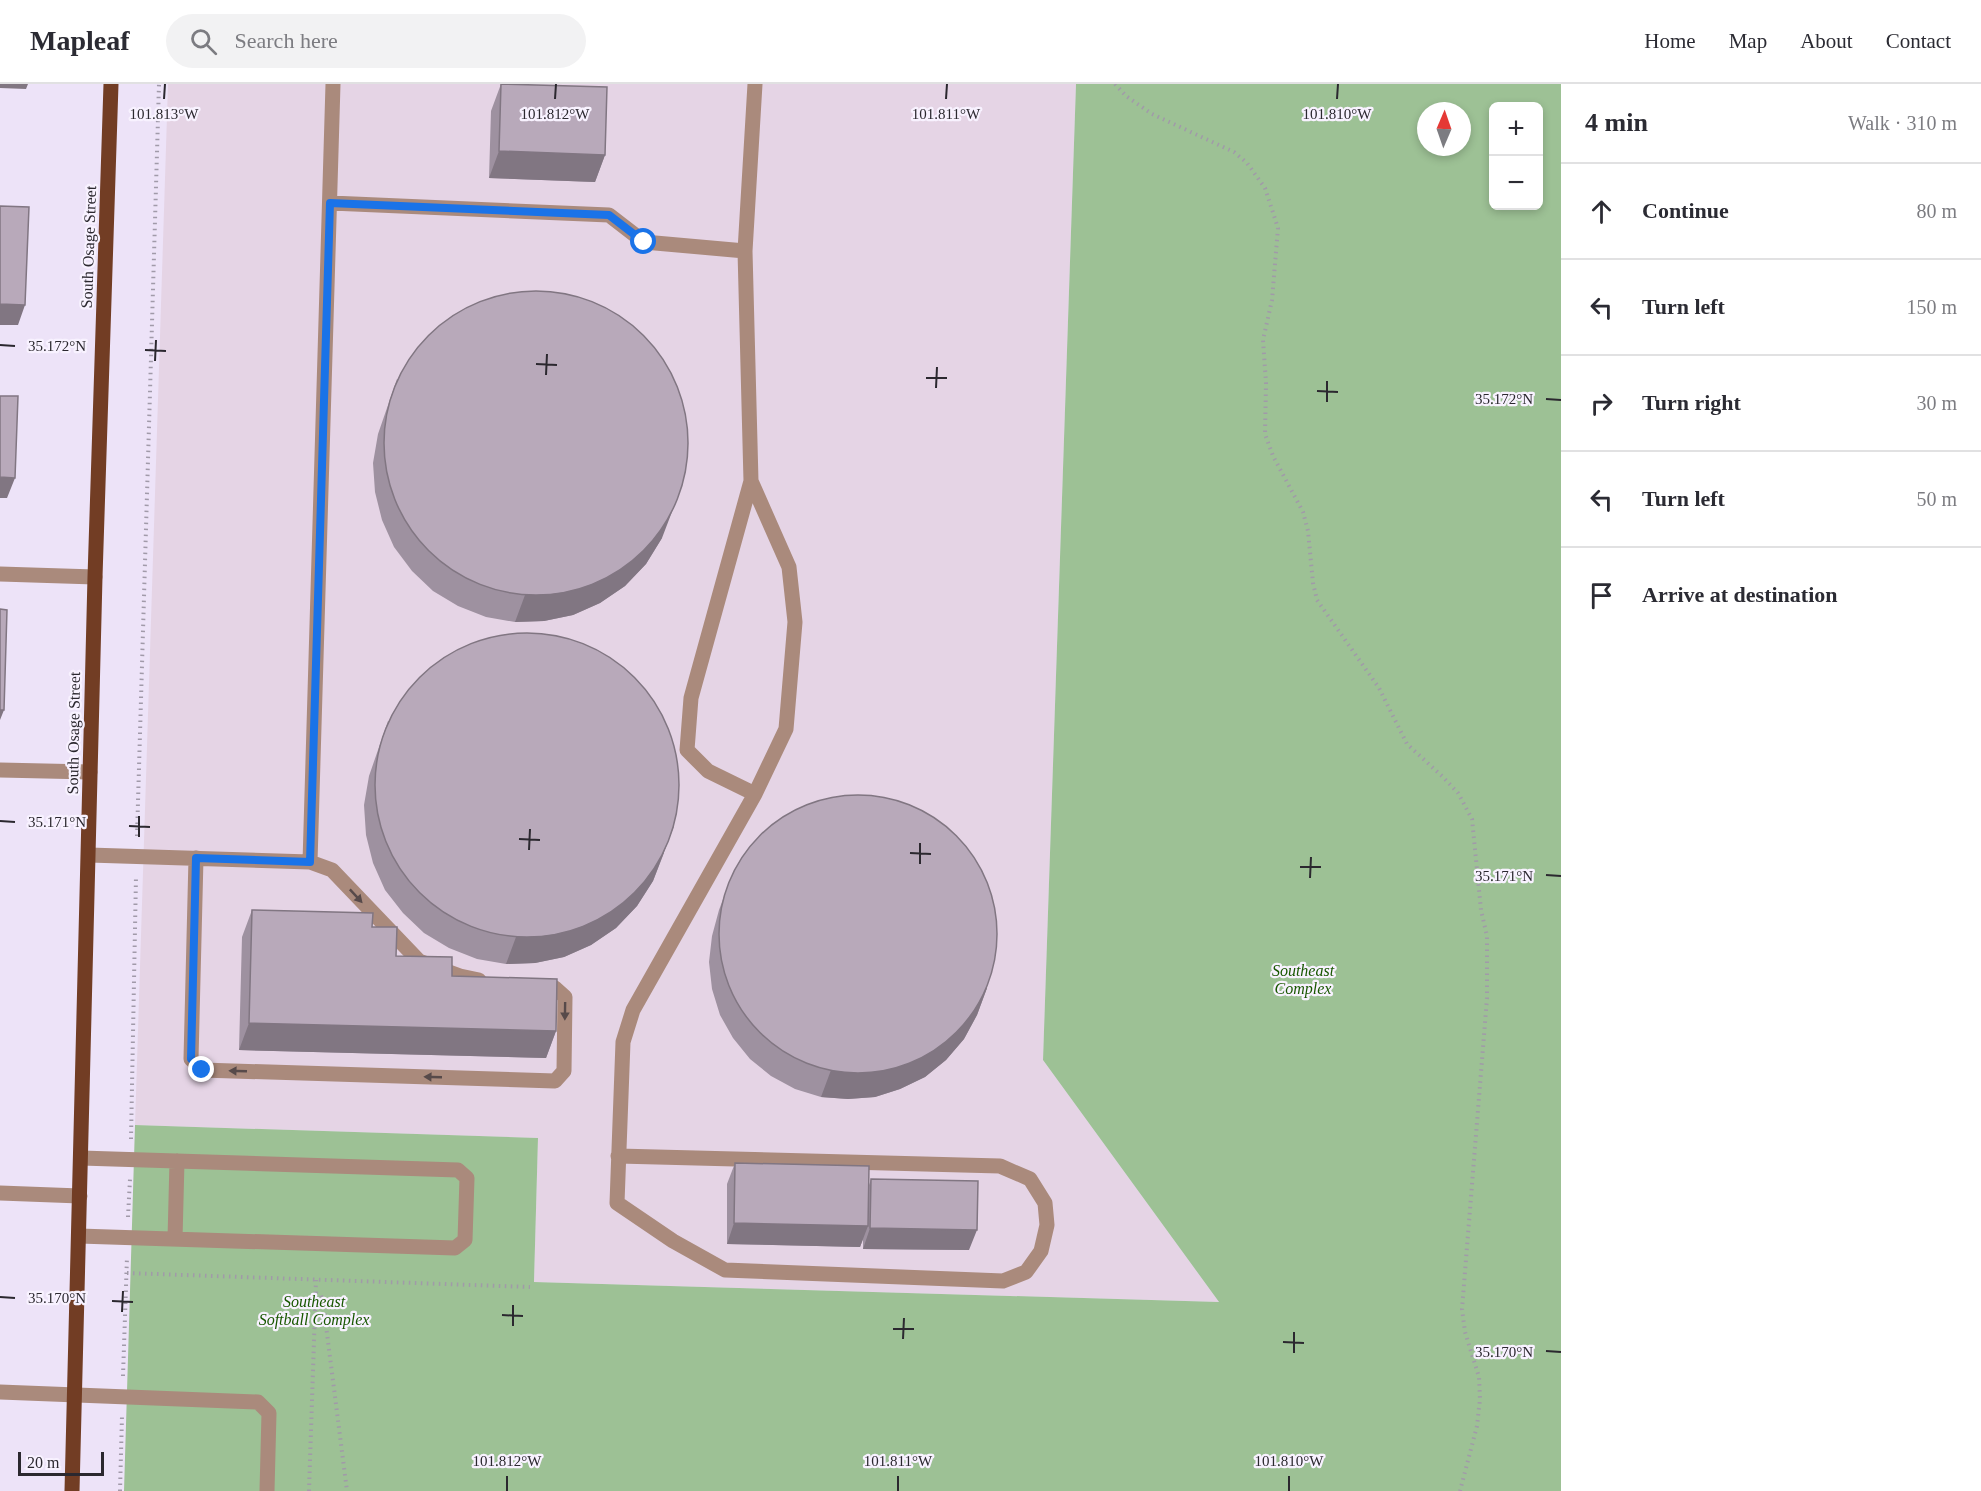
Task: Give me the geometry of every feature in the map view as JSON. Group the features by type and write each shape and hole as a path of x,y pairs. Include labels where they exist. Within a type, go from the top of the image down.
{"main road":[{"name":"South Osage Street","path":"72,1491 95,577 111,84"}],"street":[{"path":"310,862 333,84"},
{"path":"755,84 745,251 751,481 690,698 687,750 708,771 755,794"},
{"path":"330,203 609,215 644,242 745,251"},
{"path":"618,1156 1000,1166 1030,1179 1046,1203 1047,1226 1041,1251 1026,1272 1003,1281 725,1270 673,1241 617,1203 618,1156 623,1042 633,1010 755,794 786,729 795,622 789,567 751,481"},
{"path":"0,574 95,577"},
{"path":"0,770 90,772"},
{"path":"89,855 310,862 332,870 419,961 459,976 492,982"},
{"path":"196,858 191,1059 202,1070 555,1081 564,1071 565,997 555,988 524,986"},
{"path":"80,1236 456,1248 465,1240 467,1199 467,1178 458,1170 81,1158"},
{"path":"175,1239 177,1161"},
{"path":"0,1193 80,1196"},
{"path":"0,1392 258,1402 269,1413 267,1491"}],"path":[{"path":"120,1491 135,1016 137,762 159,84"},
{"path":"1115,84 1126,96 1152,114 1234,152 1247,163 1265,188 1278,228 1272,300 1263,340 1266,383 1265,434 1273,456 1303,512 1308,531 1317,600 1379,688 1407,744 1458,793 1472,819 1481,910 1487,936 1487,998 1462,1308 1466,1332 1479,1377 1480,1399 1477,1426 1460,1491"},
{"path":"127,1273 530,1287"},
{"path":"309,1491 316,1280"},
{"path":"316,1293 321,1295 323,1302 347,1491"}],"shaded area":[{"path":"168,84 1076,84 1043,1060 1219,1302 534,1282 538,1138 135,1125"}],"green space":[{"name":"Southeast Complex","path":"1076,84 1561,84 1561,1491 124,1491 135,1125 538,1138 534,1282 1219,1302 1043,1060"}],"building":[{"path":"501,84 607,87 605,155 499,151"},
{"path":"0,206 29,207 25,305 0,304"},
{"path":"536,291 566,294 594,303 620,317 643,336 662,359 676,385 685,413 688,443 685,473 676,501 662,527 643,550 620,569 594,583 566,592 536,595 506,592 478,583 452,569 429,550 410,527 396,501 387,473 384,443 387,413 396,385 410,359 429,336 452,317 478,303 506,294"},
{"path":"0,396 18,396 15,478 0,477"},
{"path":"0,609 7,610 4,710 0,710"},
{"path":"527,633 557,636 585,645 611,659 634,678 653,701 667,727 676,755 679,785 676,815 667,843 653,869 634,892 611,911 585,925 557,934 527,937 497,934 469,925 443,911 420,892 401,869 387,843 378,815 375,785 378,755 387,727 401,701 420,678 443,659 469,645 497,636"},
{"path":"858,795 885,798 911,806 935,819 956,836 973,857 986,881 994,907 997,934 994,961 986,987 973,1011 956,1032 935,1049 911,1062 885,1070 858,1073 831,1070 805,1062 781,1049 760,1032 743,1011 730,987 722,961 719,934 722,907 730,881 743,857 760,836 781,819 805,806 831,798"},
{"path":"252,910 373,913 372,927 397,927 396,956 452,957 452,976 557,979 556,1031 249,1023"},
{"path":"735,1163 869,1166 868,1226 734,1223"},
{"path":"871,1179 978,1181 977,1230 870,1228"}],"route":[{"path":"202,1070 191,1059 196,858 310,862 330,203 609,215 644,242"}],"park label":[{"name":"Southeast Softball Complex","path":"314,1310"}]}
